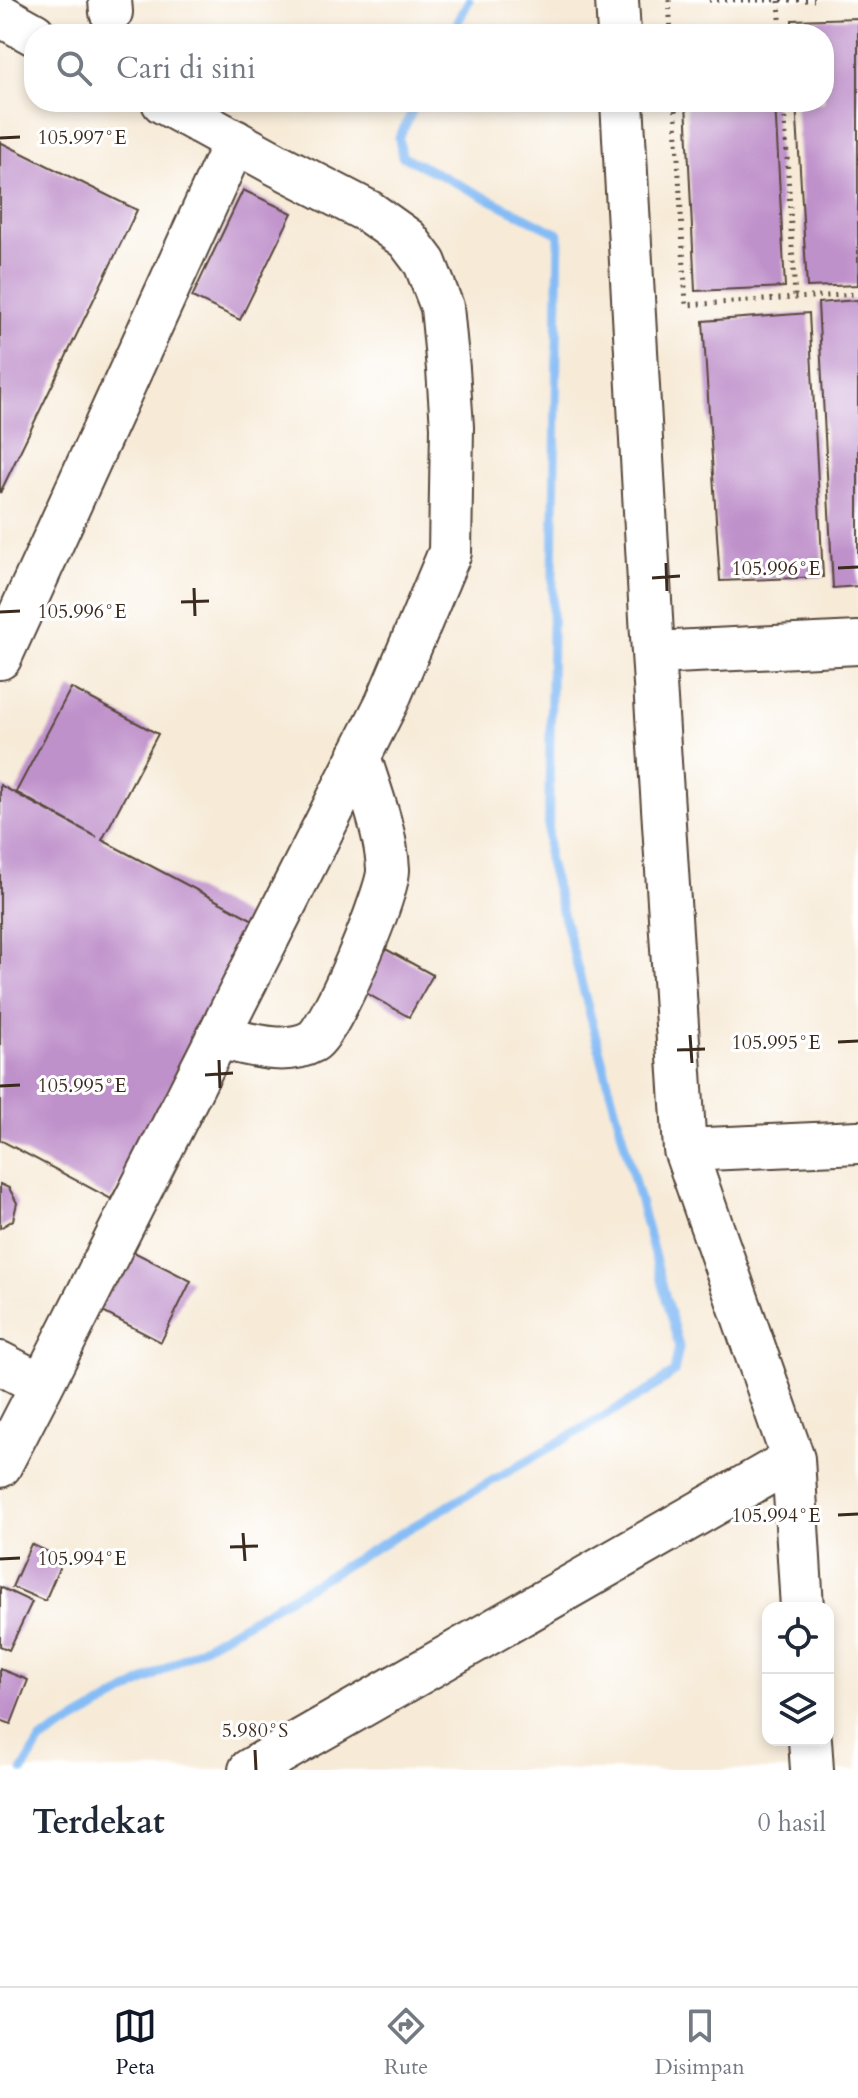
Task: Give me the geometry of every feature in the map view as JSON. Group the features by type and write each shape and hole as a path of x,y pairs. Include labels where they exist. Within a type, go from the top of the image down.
{"lane":[{"path":"617,0 618,24"},
{"path":"0,15 24,28"},
{"path":"0,1466 387,702 450,552 452,427 442,307 425,263 407,239 369,212 181,112"},
{"path":"623,112 685,1150 793,1459 802,1602"},
{"path":"0,658 235,141"},
{"path":"653,653 858,643"},
{"path":"217,1037 270,1048 298,1047 316,1040 335,1009 386,886 388,869 380,827 359,756"},
{"path":"685,1150 858,1142"},
{"path":"0,1363 42,1385"},
{"path":"250,1770 793,1459"},
{"path":"810,1746 812,1770"}],"path":[{"path":"669,0 670,24"},
{"path":"709,0 814,0"},
{"path":"779,1 780,24"},
{"path":"676,112 686,305 858,294"},
{"path":"785,112 795,298"}],"building":[{"path":"858,18 858,285 807,287 797,112 834,112 834,24 792,24 792,20"},
{"path":"686,112 776,112 785,287 695,291"},
{"path":"0,142 137,210 0,493"},
{"path":"243,190 292,213 240,320 192,297"},
{"path":"858,300 858,586 833,588 818,303"},
{"path":"809,313 823,577 720,581 703,321"},
{"path":"71,688 158,734 102,840 257,922 111,1199 0,1140 0,785 97,837 16,792"},
{"path":"371,941 433,975 409,1017 348,983"},
{"path":"0,1184 9,1188 17,1203 13,1220 0,1228"},
{"path":"124,1247 191,1281 161,1342 93,1307"},
{"path":"31,1544 63,1559 45,1601 12,1587"},
{"path":"0,1587 32,1602 9,1650 0,1646"},
{"path":"0,1669 28,1680 11,1724 0,1720"}],"waterway":[{"path":"457,24 469,0"},
{"path":"23,1770 40,1741 648,1391 674,1372 679,1347 548,858 559,234 402,156 399,138 412,112"}]}
